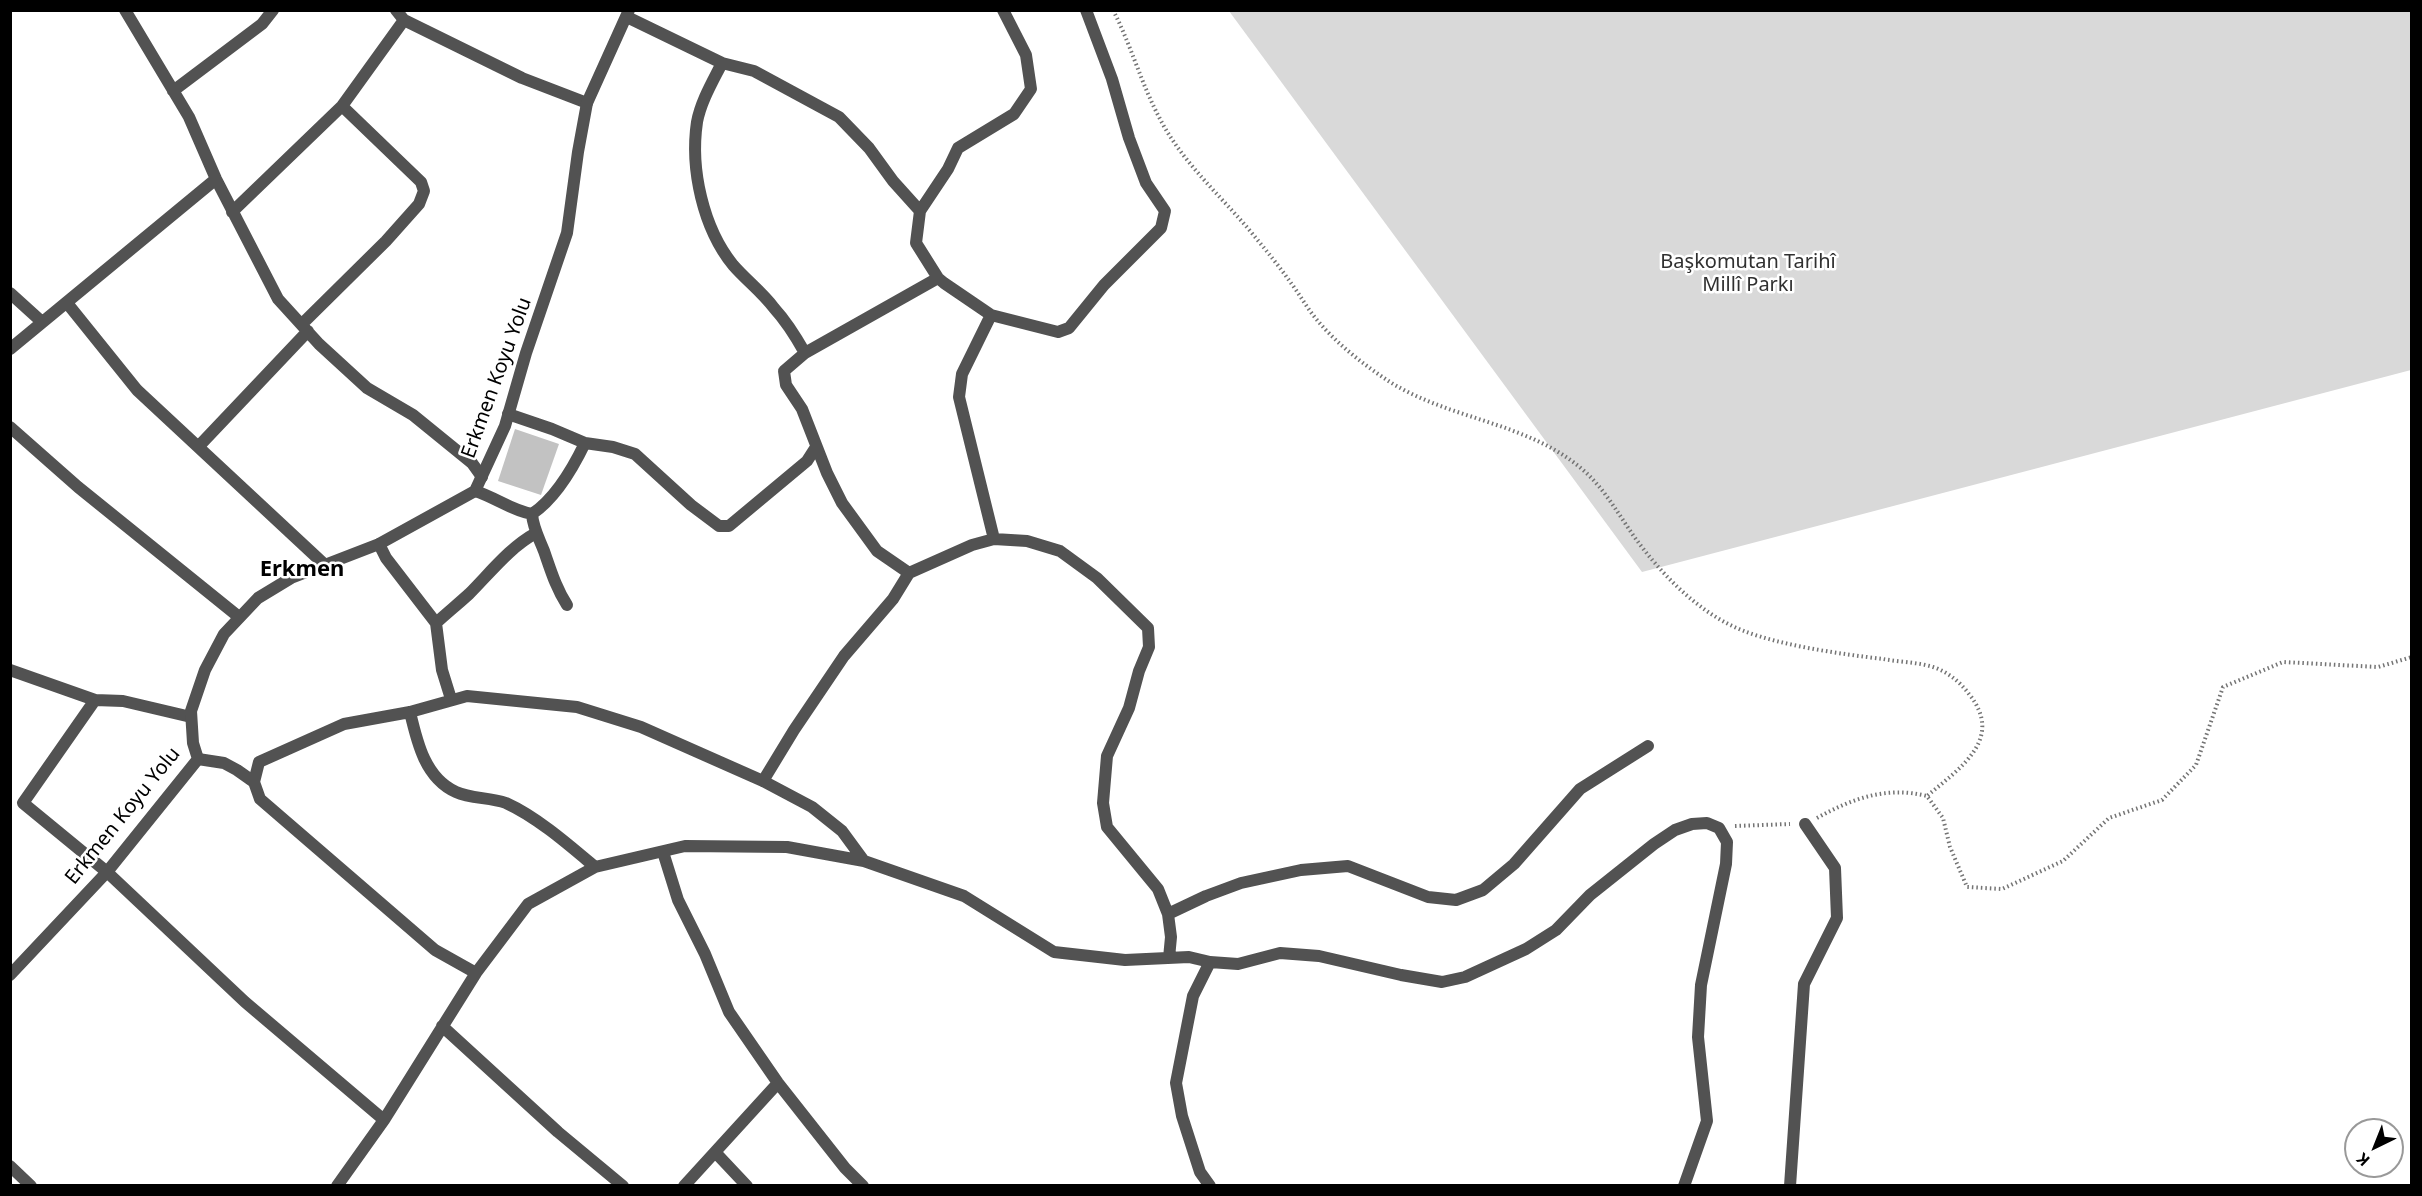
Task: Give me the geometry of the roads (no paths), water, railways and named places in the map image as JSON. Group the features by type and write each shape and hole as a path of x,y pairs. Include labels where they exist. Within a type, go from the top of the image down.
{"street":[{"path":"125,10 189,117 232,212 278,299 319,344 367,388 413,415 472,463 482,477"},
{"path":"172,91 262,24 273,10"},
{"path":"1003,10 1026,55 1031,89 1014,114 958,148 948,169 920,211 916,243 938,278 992,315 1058,332 1069,328 1104,285 1161,228 1165,211 1146,183 1113,79 1086,10"},
{"path":"628,14 722,63 754,71 839,117 869,148 893,181 920,211"},
{"name":"Erkmen Koyu Yolu","path":"10,975 107,872 198,759 193,743 191,711 205,670 224,634 239,617 258,598 291,578 379,544 475,491 508,414 567,233 587,103 628,14"},
{"path":"232,212 342,106 400,15 522,78 587,103"},
{"path":"722,63 702,105 697,122 696,156 702,199 716,239 733,264 775,308 805,353"},
{"path":"198,446 419,204 424,191 421,182 342,106"},
{"path":"10,349 216,179"},
{"path":"909,573 877,551 842,503 816,447 802,409 786,385 784,371 805,353 898,303 938,278"},
{"path":"10,293 42,322"},
{"path":"67,303 138,390 325,565"},
{"path":"992,315 962,374 959,397 994,539"},
{"path":"508,414 585,443 613,447 635,454 691,505 719,526 729,526 807,461 816,447"},
{"path":"10,427 78,487 239,617"},
{"path":"475,491 491,496 524,513 532,514 547,502 578,459 585,443"},
{"path":"532,514 533,526 557,589 567,605"},
{"path":"436,623 526,538 536,533"},
{"path":"763,781 794,729 844,656 893,599 909,573 972,545 994,539 1027,541 1060,551 1098,578 1148,628 1149,647 1139,671 1129,708 1107,756 1103,803 1107,827 1158,889 1168,914 1171,936 1169,958"},
{"path":"379,544 386,558 436,623 442,670 451,699"},
{"path":"10,670 95,700 123,701 191,717"},
{"path":"254,782 259,762 344,724 410,712 451,699 467,696 577,707 641,727 763,781 812,807 842,831 864,861"},
{"path":"95,700 23,803 107,872 245,1002 384,1120"},
{"path":"410,712 424,759 438,779 457,792 506,803 556,834 595,867"},
{"path":"1168,914 1241,883 1301,870 1348,866 1428,897 1456,900 1484,890 1514,864 1580,789 1648,746"},
{"path":"198,759 224,763 254,782 261,799 410,929 435,950 476,973"},
{"path":"342,1184 476,973 528,904 595,867 686,846 787,848 864,861 964,896 1054,952 1125,960 1188,957 1210,962 1238,964 1280,953 1319,956 1442,982 1465,977 1526,949 1556,930 1590,896 1654,844 1675,830 1692,824 1707,823 1719,828 1727,842 1726,864 1701,985 1698,1037 1707,1121 1684,1185"},
{"path":"1790,1185 1804,984 1837,918 1834,868 1805,824"},
{"path":"663,852 678,900 705,954 729,1012 778,1083 845,1168 863,1185"},
{"path":"1210,962 1193,996 1176,1083 1182,1116 1200,1172 1210,1185"},
{"path":"442,1026 558,1132 623,1185"},
{"path":"684,1185 778,1083"},
{"path":"715,1152 747,1185"},
{"path":"10,1166 31,1185"}],"district":[{"name":"Erkmen","path":"302,570"}],"park label":[{"name":"Başkomutan Tarihî Millî Parkı","path":"1748,274"}]}
